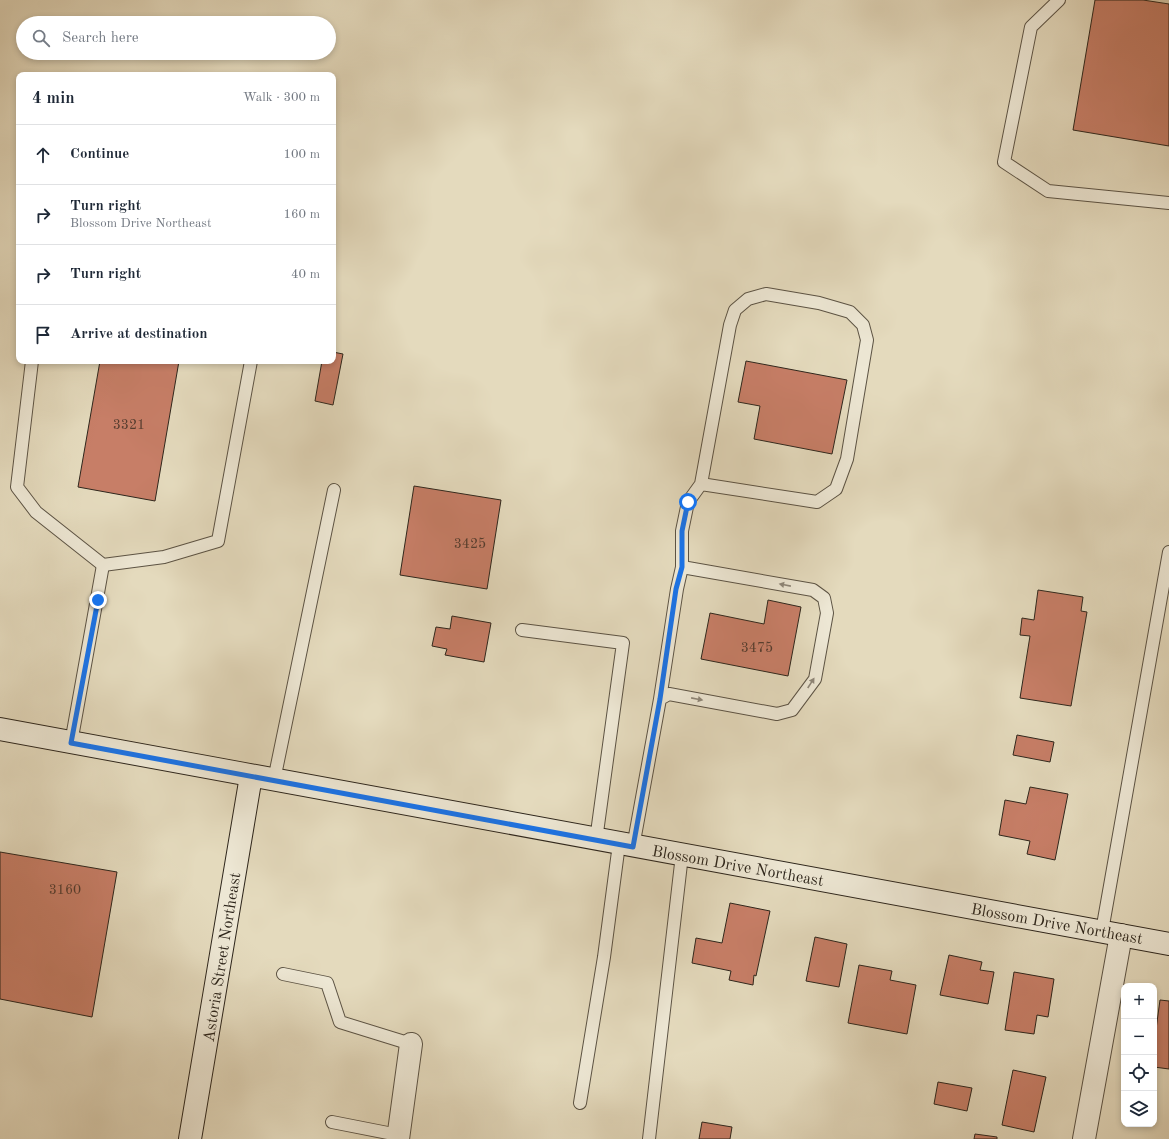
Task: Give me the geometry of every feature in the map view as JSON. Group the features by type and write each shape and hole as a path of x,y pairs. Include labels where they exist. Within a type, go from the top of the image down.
{"street":[{"name":"Blossom Drive Northeast","path":"0,729 596,840 1169,944"},
{"name":"Astoria Street Northeast","path":"190,1139 251,776"},
{"path":"1084,1139 1111,933"},
{"path":"398,1137 411,1044"}],"lane":[{"path":"1058,0 1031,27 1004,162 1048,191 1169,203"},
{"path":"580,1102 604,957 626,845 660,699 676,589 682,567 682,531 688,502 701,484 730,325 735,310 748,299 766,294 819,302 850,312 863,325 867,340 847,459 836,488 817,502 701,484"},
{"path":"32,364 17,487 36,512 103,565 164,557 218,541 250,364"},
{"path":"274,780 334,490"},
{"path":"1111,933 1169,552"},
{"path":"71,743 103,565"},
{"path":"660,699 669,694 777,714 792,710 814,679 827,613 824,598 813,590 682,567"},
{"path":"522,630 623,643 596,840"},
{"path":"649,1139 682,855"},
{"path":"283,974 327,983 340,1022 411,1044"},
{"path":"332,1122 398,1137"}],"building":[{"path":"1095,0 1143,0 1169,4 1169,146 1073,130"},
{"path":"336,353 343,354 333,405 315,401 321,364 336,364"},
{"path":"746,361 847,380 832,454 754,439 760,406 738,402"},
{"path":"99,364 178,364 155,501 78,487"},
{"path":"414,486 501,500 487,589 400,575"},
{"path":"1038,590 1083,597 1081,611 1087,612 1071,706 1020,698 1030,636 1020,635 1022,618 1034,620"},
{"path":"768,600 801,607 788,676 701,659 710,613 764,624"},
{"path":"452,616 491,623 484,662 445,655 447,649 432,646 436,627 450,629"},
{"path":"1017,735 1054,742 1050,762 1013,755"},
{"path":"1030,787 1068,794 1055,860 1027,854 1030,841 999,835 1005,800 1026,804"},
{"path":"0,852 117,872 92,1017 0,999"},
{"path":"730,903 770,911 756,976 754,975 753,985 729,980 731,971 692,963 696,938 722,943"},
{"path":"815,937 847,944 839,987 806,981"},
{"path":"949,955 982,962 980,970 994,972 988,1004 940,995"},
{"path":"859,965 892,971 890,980 916,985 907,1034 848,1023"},
{"path":"1014,972 1054,979 1048,1017 1037,1015 1034,1034 1005,1030"},
{"path":"1160,1000 1169,1001 1169,1069 1157,1067 1157,1022"},
{"path":"1013,1070 1046,1077 1034,1132 1002,1125"},
{"path":"938,1082 972,1088 967,1111 934,1104"},
{"path":"702,1122 732,1127 730,1139 699,1139"},
{"path":"975,1134 997,1137 997,1139 974,1139"}],"route":[{"path":"98,600 71,743 633,847 660,699 676,589 682,567 682,531 688,502"}]}
